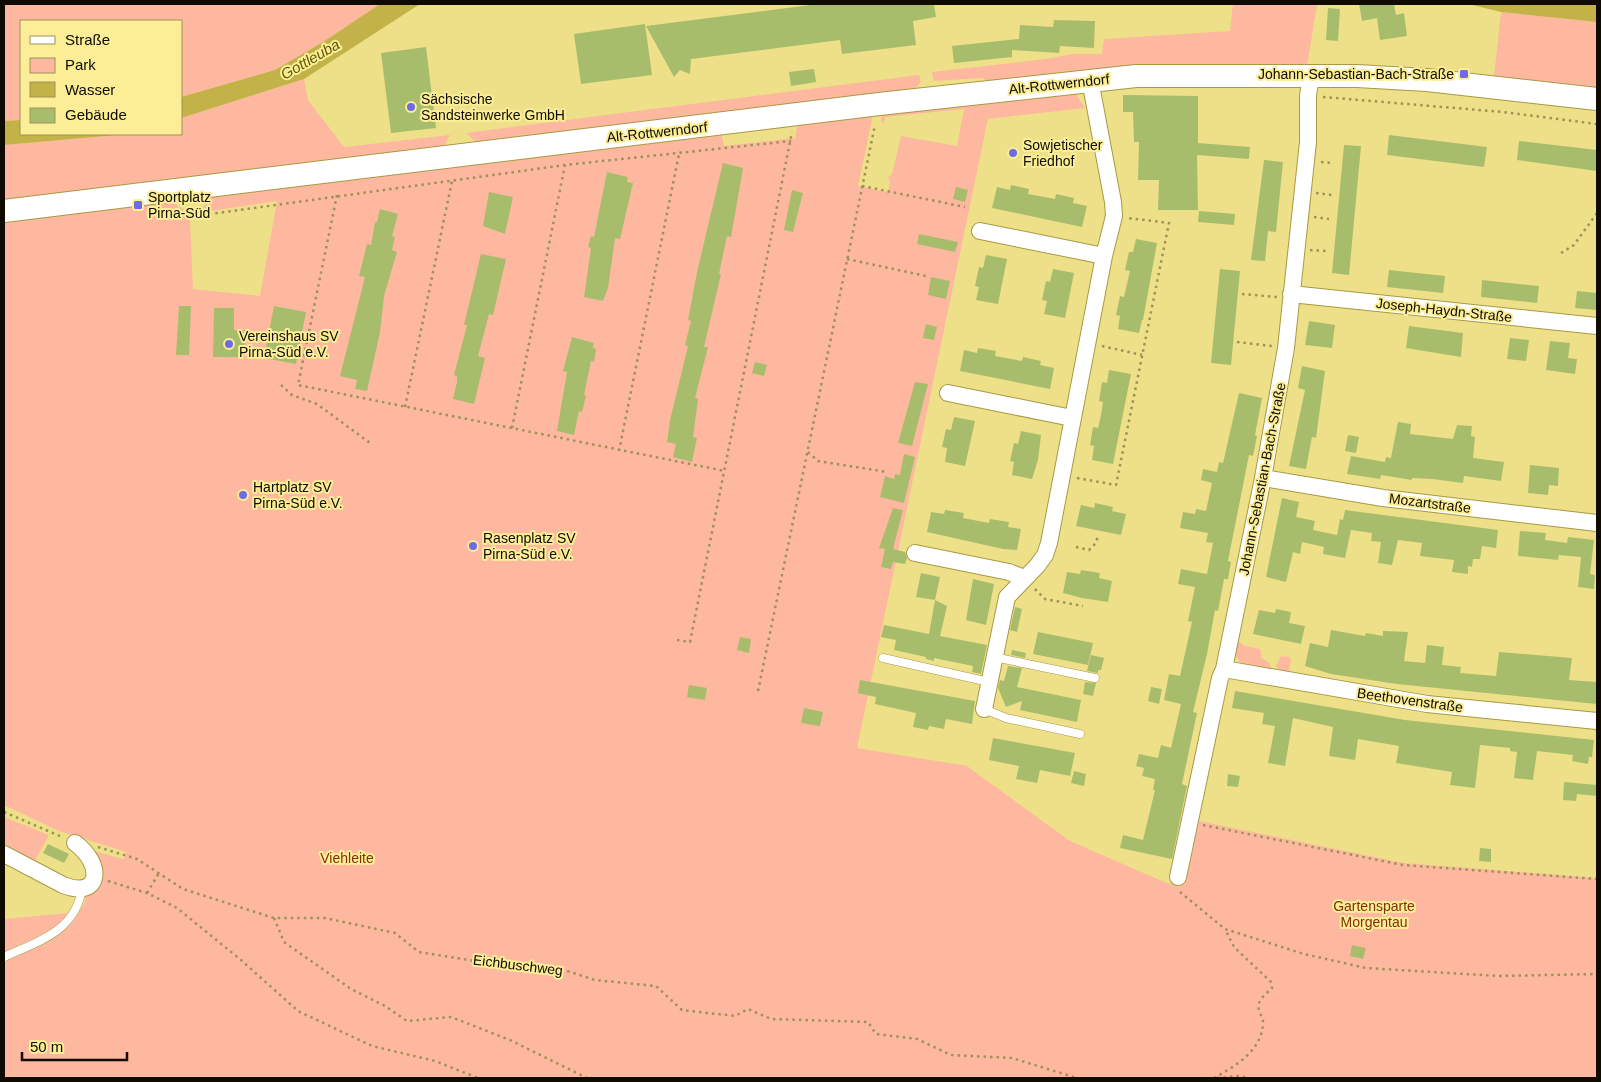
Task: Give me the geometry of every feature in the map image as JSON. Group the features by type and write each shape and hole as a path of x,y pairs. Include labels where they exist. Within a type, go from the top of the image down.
{"main road":[{"name":"Alt-Rottwerndorf","path":"4,211 795,116 878,104 1136,76 1310,86 1426,80 1597,99"}],"street":[{"path":"984,709 1007,597 1046,555 1104,256 1114,216 1090,80"},
{"name":"Johann-Sebastian-Bach-Straße","path":"1178,877 1220,678 1224,669 1263,478 1286,348 1290,296 1308,142 1310,86"},
{"path":"980,231 1104,256"},
{"name":"Joseph-Haydn-Straße","path":"1290,296 1597,326"},
{"path":"948,393 1072,418"},
{"name":"Mozartstraße","path":"1263,478 1383,498 1597,523"},
{"path":"915,553 1009,572 1024,578"},
{"name":"Beethovenstraße","path":"1224,669 1427,704 1597,721"},
{"path":"4,854 71,888 82,888 90,884 95,875 95,866 91,857 75,843"}],"lane":[{"path":"994,657 1094,678"},
{"path":"883,658 989,682"},
{"path":"984,709 1006,718 1080,734"},
{"path":"4,957 55,933 70,918 80,902 82,888"}],"path":[{"path":"1310,86 1403,102 1532,115 1597,124"},
{"path":"676,640 690,642 795,116"},
{"path":"758,691 875,125"},
{"path":"196,216 565,165 791,141"},
{"path":"619,451 679,154"},
{"path":"512,428 565,165"},
{"path":"405,407 452,181"},
{"path":"862,186 965,207"},
{"path":"1308,193 1332,195"},
{"path":"337,195 298,385 725,472"},
{"path":"1561,253 1574,245 1597,213"},
{"path":"1061,476 1116,486 1169,223 1114,216"},
{"path":"1306,217 1329,219"},
{"path":"1304,249 1326,251"},
{"path":"847,259 926,276"},
{"path":"1242,294 1290,296"},
{"path":"1237,342 1286,348"},
{"path":"1087,343 1142,355"},
{"path":"281,385 292,395 317,404 370,443"},
{"path":"808,452 818,460 887,472"},
{"path":"1076,547 1089,550 1096,543 1098,535"},
{"path":"1024,578 1045,598 1084,606"},
{"name":"Eichbuschweg","path":"4,812 75,843 105,848 137,858 183,889 274,918 326,918 395,933 419,952 500,965 564,970 595,980 656,986 682,1010 735,1016 748,1010 771,1019 868,1022 876,1034 917,1039 951,1055 1012,1058 1077,1078"},
{"path":"1188,823 1403,864 1597,879"},
{"path":"147,893 159,873"},
{"path":"95,875 101,879 147,893 177,908 241,960 298,1011 372,1046 435,1061 478,1078"},
{"path":"1178,877 1178,890 1225,929 1304,954 1366,968 1499,976 1597,974"},
{"path":"274,918 284,942 351,989 385,1006 406,1021 451,1017 510,1040 587,1078"},
{"path":"1215,1078 1245,1060 1258,1042 1263,1021 1258,1007 1259,1001 1272,988 1271,982 1234,948 1225,929"},
{"path":"1215,1078 1238,1076 1250,1078"}],"green space":[{"path":"4,4 380,4 323,42 275,70 182,97 182,20 20,20 20,120 4,121"},
{"path":"1233,4 1321,4 1317,5 1307,66 987,82 983,78 934,81 932,72 1046,59 1072,54 1102,54 1104,39 1230,31"},
{"path":"1501,12 1597,22 1597,90 1494,76"},
{"path":"919,75 921,81 916,88 479,145 466,133"},
{"path":"304,79 308,100 344,147 450,135 444,146 4,202 4,145 117,135 182,135 182,118"},
{"path":"1069,91 1076,94 1085,108 988,119 857,748 967,766 1070,841 1180,887 1191,829 1199,821 1404,863 1597,878 1597,1078 4,1078 4,919 68,913 75,918 85,902 89,850 124,859 126,852 59,831 4,805 4,223 163,202 176,204 179,208 181,207 190,220 193,289 260,296 277,201 204,212 202,210 209,197 721,131 724,146 795,138 798,122 870,112 872,120 858,186 888,192 890,181 888,177 892,174 901,136 957,146 964,109 885,117 884,124 881,121 883,113"},
{"path":"1238,641 1245,646 1260,649 1262,658 1269,663 1274,673 1242,665 1235,655"},
{"path":"1281,656 1289,657 1291,660 1288,676 1282,675 1276,666"},
{"path":"4,817 49,835 32,866 16,857 13,848 4,844"}],"water":[{"name":"Gottleuba","path":"380,4 420,4 304,79 182,118 182,97 275,70 323,42"},
{"path":"1468,4 1597,4 1597,22 1501,12"},
{"path":"20,120 20,135 117,135 4,145 4,121"}],"building":[{"path":"818,4 934,4 936,17 913,21 916,45 842,54 840,40 691,59 690,74 680,70 674,77 646,26"},
{"path":"1359,4 1394,4 1396,15 1404,13 1407,36 1380,40 1377,18 1362,21"},
{"path":"1328,8 1340,9 1338,41 1326,40"},
{"path":"1054,20 1095,21 1094,48 1060,46 1059,53 1012,50 1012,57 954,63 952,46 1019,39 1020,25 1053,27"},
{"path":"645,24 652,75 581,84 574,34"},
{"name":"Sächsische Sandsteinwerke GmbH","path":"426,47 436,128 391,133 381,53"},
{"path":"814,69 816,82 791,86 789,72"},
{"path":"1123,95 1198,96 1198,143 1250,147 1249,159 1197,155 1198,210 1158,210 1159,180 1138,180 1139,142 1134,142 1133,112 1123,112"},
{"path":"1389,135 1487,147 1484,167 1387,155"},
{"path":"1519,141 1597,150 1597,171 1517,160"},
{"path":"1344,145 1361,146 1349,275 1332,273"},
{"path":"1264,160 1283,162 1276,232 1268,231 1265,261 1251,260"},
{"path":"723,163 743,168 731,237 727,236 719,274 721,274 704,347 708,347 695,398 698,399 693,437 697,438 692,462 673,457 676,444 667,442 670,420 688,346 685,345 691,321 688,320 697,272"},
{"path":"607,172 628,177 627,182 633,183 620,239 615,238 608,288 603,301 584,297 591,248 588,247 591,236 594,237"},
{"path":"1011,185 1029,189 1028,194 1055,199 1056,194 1074,198 1073,203 1087,206 1082,227 992,208 997,187 1010,190"},
{"path":"956,187 968,190 965,202 953,199"},
{"path":"792,190 803,193 793,232 784,230"},
{"path":"489,192 513,197 505,234 483,226"},
{"path":"380,209 398,214 392,236 395,237 392,250 397,252 384,296 380,332 367,391 355,389 357,380 340,376 365,277 359,276 367,244 371,245 375,222 377,222"},
{"path":"1199,211 1235,214 1234,225 1198,222"},
{"path":"919,234 958,242 955,252 917,244"},
{"path":"1136,239 1157,243 1139,333 1118,329 1120,316 1116,315 1120,296 1124,297 1130,271 1125,270 1129,252 1133,252"},
{"path":"481,254 506,259 493,315 489,314 478,356 485,358 474,404 453,399 457,382 457,376 454,375 467,325 464,325"},
{"path":"986,255 1007,259 998,304 976,300 979,287 975,286 979,267 983,268"},
{"path":"1053,269 1074,273 1065,318 1044,314 1047,301 1042,300 1046,281 1050,282"},
{"path":"1220,269 1240,271 1231,365 1211,363"},
{"path":"1389,270 1445,276 1443,293 1387,287"},
{"path":"931,277 950,281 946,299 928,295"},
{"path":"1482,280 1539,286 1537,303 1481,297"},
{"path":"1577,291 1597,293 1597,310 1575,308"},
{"path":"179,306 191,306 189,355 176,355"},
{"path":"274,306 306,312 296,364 264,358"},
{"name":"Vereinshaus SV Pirna-Süd e.V.","path":"214,308 234,308 234,330 245,330 244,357 213,357"},
{"path":"1309,321 1335,325 1332,348 1305,345"},
{"path":"926,324 937,327 934,340 923,338"},
{"path":"1409,326 1463,333 1461,357 1406,348"},
{"path":"572,337 594,343 593,348 596,349 594,362 591,361 582,412 579,411 574,435 557,431 567,372 563,371"},
{"path":"1510,338 1529,340 1526,361 1507,359"},
{"path":"1550,341 1570,343 1568,358 1577,359 1575,374 1546,370"},
{"path":"978,348 996,351 995,356 1022,361 1023,357 1041,361 1040,365 1054,368 1050,389 960,371 964,350 977,353"},
{"path":"755,362 767,365 764,376 752,373"},
{"path":"1302,366 1325,371 1316,438 1312,437 1306,469 1289,466 1305,390 1298,388"},
{"path":"1109,370 1131,374 1113,464 1092,460 1094,446 1090,445 1093,427 1098,428 1101,415 1103,402 1099,401 1102,382 1107,383"},
{"path":"915,382 928,384 912,446 898,443"},
{"path":"1239,393 1262,398 1255,435 1257,436 1253,456 1249,455 1228,561 1231,562 1228,579 1224,579 1218,611 1215,610 1193,712 1197,713 1182,784 1187,786 1172,859 1120,848 1123,835 1143,840 1155,790 1153,790 1155,779 1142,776 1144,768 1136,766 1139,754 1158,758 1161,745 1171,748 1181,704 1164,700 1169,674 1180,676 1192,622 1188,621 1195,587 1178,584 1181,569 1207,574 1213,543 1206,542 1208,533 1180,528 1183,512 1195,514 1196,509 1206,511 1212,483 1201,480 1203,469 1217,472 1219,462 1223,463"},
{"path":"954,417 975,421 965,466 945,462 947,448 942,447 946,429 951,430"},
{"path":"1398,422 1411,424 1410,434 1453,439 1457,425 1472,426 1471,436 1475,437 1473,458 1504,462 1501,481 1464,476 1463,483 1432,479 1412,478 1412,480 1381,475 1380,479 1347,474 1351,456 1385,462 1386,457 1391,458"},
{"path":"1021,431 1041,435 1038,460 1032,479 1012,475 1014,462 1010,461 1014,443 1018,444"},
{"path":"1348,435 1359,437 1356,453 1345,451"},
{"path":"904,454 915,457 904,503 880,497 885,476 894,479 895,474 900,475"},
{"path":"1530,465 1559,468 1558,486 1549,485 1548,495 1528,493"},
{"path":"1282,498 1299,502 1296,517 1315,521 1313,530 1337,535 1340,519 1343,520 1345,510 1498,530 1496,548 1482,546 1480,559 1473,559 1472,567 1468,566 1468,574 1452,572 1454,560 1420,556 1422,543 1398,540 1392,565 1378,563 1381,542 1371,541 1372,533 1351,530 1345,558 1323,554 1324,547 1302,542 1300,554 1293,552 1286,582 1266,577"},
{"path":"1095,503 1113,507 1112,511 1126,514 1121,535 1076,526 1081,505 1094,508"},
{"path":"893,508 903,510 893,549 905,552 907,558 905,564 893,562 891,569 881,567 885,549 879,548"},
{"path":"945,510 964,513 963,518 989,523 990,519 1009,522 1008,527 1021,529 1017,550 1003,549 927,532 931,512 944,514"},
{"path":"1520,531 1546,533 1545,540 1567,543 1568,537 1594,540 1590,574 1595,575 1594,589 1578,587 1581,557 1559,555 1558,560 1518,556"},
{"path":"1081,570 1100,573 1099,578 1112,581 1108,602 1063,593 1067,572 1080,574"},
{"path":"921,573 940,577 935,600 916,597"},
{"path":"973,579 994,584 986,625 966,620"},
{"path":"935,600 947,606 940,636 987,645 981,674 972,672 973,666 934,658 934,661 926,659 926,657 894,650 896,640 881,637 884,625 929,634"},
{"path":"1015,607 1022,609 1017,632 1010,630"},
{"path":"1276,609 1291,612 1289,623 1305,626 1301,644 1253,634 1259,610 1275,613"},
{"path":"1331,630 1365,636 1366,633 1383,636 1383,631 1408,632 1404,661 1425,663 1427,645 1444,647 1442,665 1461,667 1460,673 1496,676 1499,652 1572,658 1569,680 1597,682 1597,704 1397,684 1331,674 1305,666 1310,643 1328,647"},
{"path":"1038,632 1093,643 1088,665 1033,654"},
{"path":"740,637 751,639 749,653 737,650"},
{"path":"1012,650 1026,653 1025,658 1011,655"},
{"path":"1091,655 1104,658 1101,670 1098,670 1098,673 1087,671"},
{"path":"1008,666 1022,668 1017,687 1081,700 1077,722 1020,710 1022,701 1006,707 998,688 1000,680 1004,681"},
{"path":"860,680 975,701 972,724 946,719 944,729 929,726 928,730 913,727 916,713 875,704 876,697 858,693"},
{"path":"1085,682 1096,683 1093,696 1083,694"},
{"path":"689,685 707,688 705,700 687,697"},
{"path":"1151,687 1162,689 1159,704 1148,701"},
{"path":"1235,691 1405,720 1594,740 1592,757 1589,757 1588,764 1572,761 1573,755 1537,751 1533,780 1514,778 1517,752 1510,751 1510,748 1480,745 1475,788 1450,785 1452,772 1396,763 1399,746 1358,739 1355,760 1329,756 1333,727 1293,718 1285,766 1268,763 1275,726 1262,724 1264,713 1232,708"},
{"path":"804,708 823,712 820,726 801,723"},
{"path":"993,738 1075,753 1070,776 1040,770 1037,783 1016,779 1019,766 989,760"},
{"path":"1074,771 1086,774 1084,786 1071,783"},
{"path":"1228,774 1240,776 1238,787 1227,786"},
{"path":"1564,782 1597,785 1597,796 1577,794 1576,801 1563,800"},
{"path":"48,844 69,854 64,863 43,853"},
{"path":"1480,848 1491,849 1491,862 1479,861"},
{"path":"1352,945 1366,948 1363,959 1350,956"}],"place":[{"name":"Johann-Sebastian-Bach-Straße","path":"1464,74"},
{"name":"Sächsische Sandsteinwerke GmbH","path":"411,107"},
{"name":"Sowjetischer Friedhof","path":"1013,153"},
{"name":"Sportplatz Pirna-Süd","path":"138,205"},
{"name":"Vereinshaus SV Pirna-Süd e.V.","path":"229,344"},
{"name":"Hartplatz SV Pirna-Süd e.V.","path":"243,495"},
{"name":"Rasenplatz SV Pirna-Süd e.V.","path":"473,546"}],"park label":[{"name":"Viehleite","path":"347,858"},
{"name":"Gartensparte Morgentau","path":"1374,914"}]}
